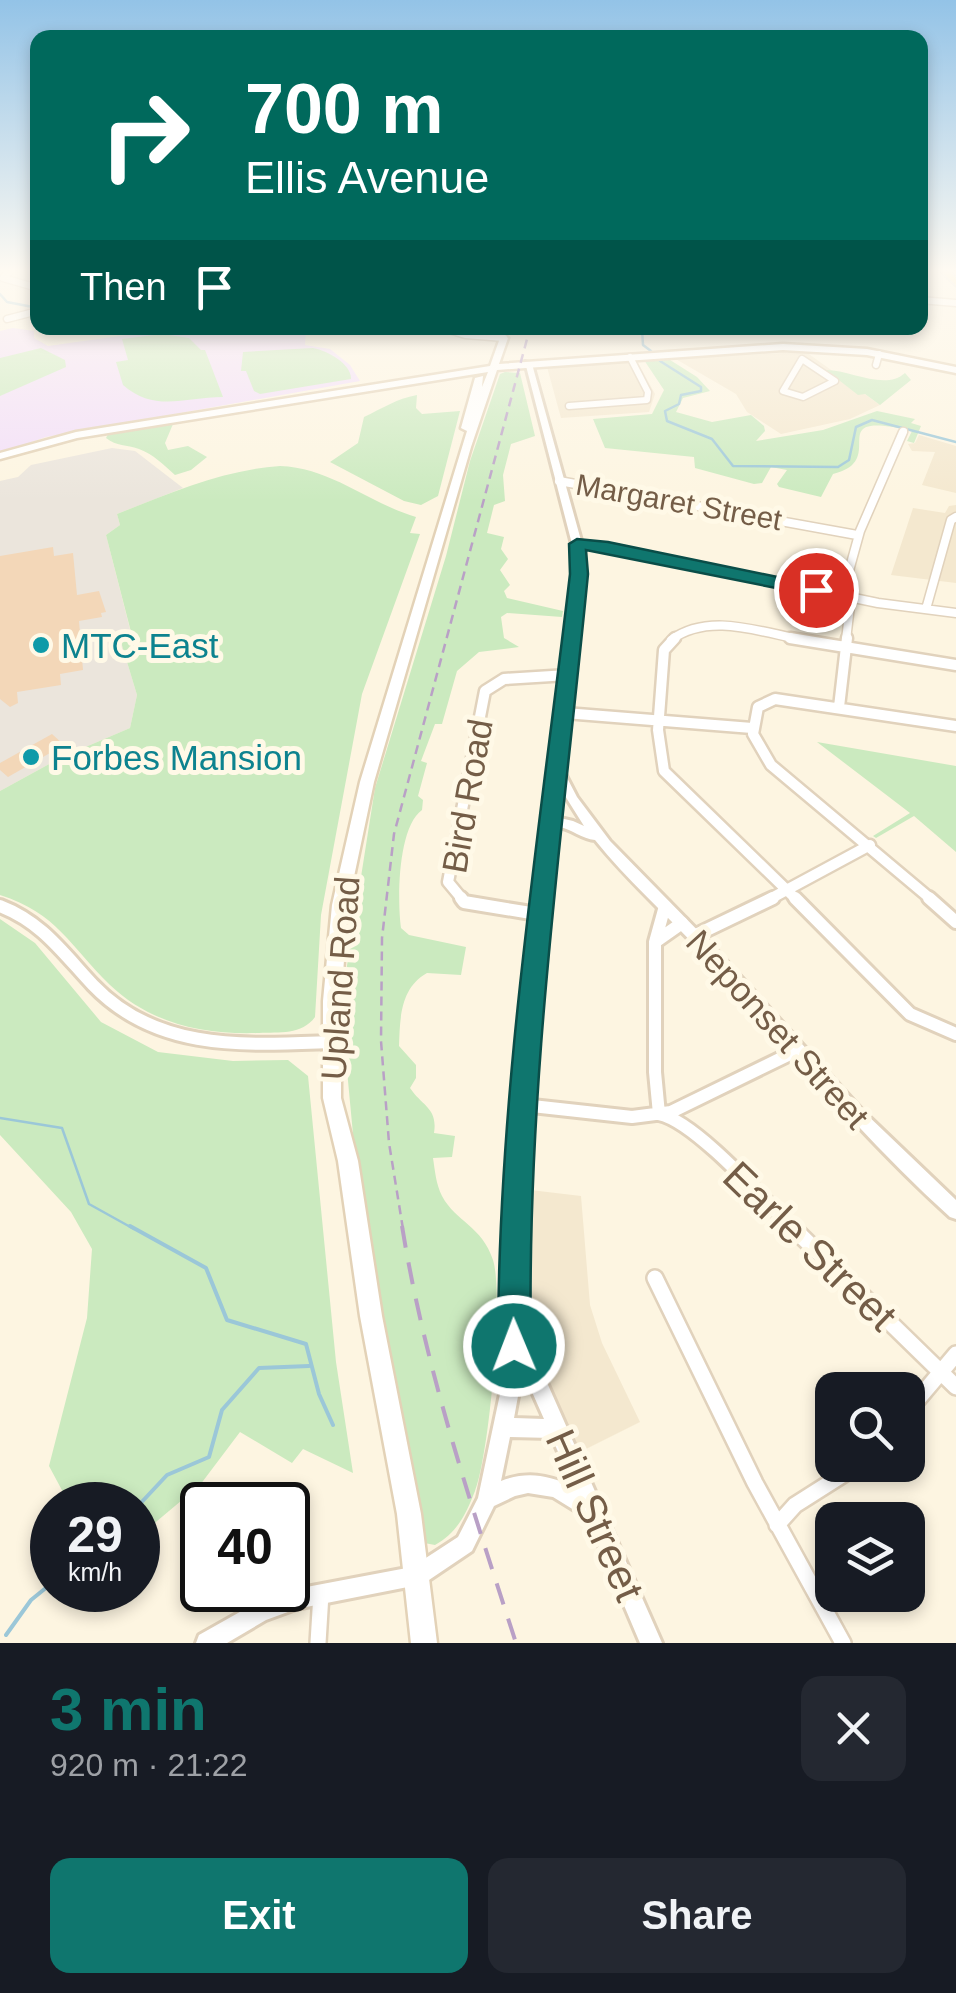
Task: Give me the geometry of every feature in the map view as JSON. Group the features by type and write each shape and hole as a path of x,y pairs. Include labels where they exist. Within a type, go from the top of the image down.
{"main road":[{"path":"489,368 495,348"},
{"path":"505,348 509,360 528,364"},
{"path":"0,456 76,436 489,368 785,348"},
{"path":"801,348 956,370"},
{"name":"Upland Road","path":"466,447 468,418 477,386 489,368"},
{"name":"Upland Road","path":"424,1643 348,1160 332,1098 336,942 349,858 373,762 489,368"},
{"path":"447,374 469,378 477,386"}],"street":[{"path":"796,348 802,359 835,381 808,397 793,398 783,391 802,359"},
{"path":"569,406 647,400 648,392 630,357"},
{"path":"207,1643 261,1611 321,1594 416,1577 465,1544 487,1500 504,1427 516,1332 514,1234 522,1104 579,574 577,544 528,364"},
{"path":"839,707 847,649 847,563 904,430"},
{"name":"Margaret Street","path":"559,481 858,535"},
{"path":"926,610 951,520 956,516"},
{"path":"577,544 956,613"},
{"path":"942,553 956,554"},
{"path":"956,665 718,624 685,630 664,650 659,720 664,771 670,781 787,890 910,1014 956,1034"},
{"name":"Bird Road","path":"544,914 464,902 448,882 485,691 504,679 568,675"},
{"path":"956,726 769,700 753,714 752,728 763,758 777,772 870,845 956,922"},
{"path":"565,713 752,728"},
{"name":"Neponset Street","path":"558,773 579,814 603,843 682,923 866,1127 956,1211"},
{"path":"552,817 579,814"},
{"name":"Neponset Street","path":"552,817 603,843"},
{"path":"694,936 870,845"},
{"path":"0,906 20,913 43,929 102,994 130,1017 154,1029 196,1042 226,1046 331,1042"},
{"path":"658,1114 655,942 666,906"},
{"path":"655,942 682,923"},
{"path":"522,1104 632,1117 658,1114 690,1106 796,1051"},
{"name":"Earle Street","path":"658,1114 670,1116 699,1137 956,1387"},
{"path":"655,1278 777,1526 842,1643"},
{"name":"Hill Street","path":"516,1332 651,1643"},
{"path":"925,1391 956,1354"},
{"path":"504,1427 557,1430"},
{"path":"487,1500 507,1487 534,1482 568,1492 592,1511"},
{"path":"777,1526 795,1505 831,1482"},
{"path":"318,1643 321,1594"}],"shaded area":[{"path":"0,348 322,348 330,349 350,365 360,381 46,437 0,453"},
{"path":"806,352 880,405 850,419 781,434 747,412 736,394 674,358"},
{"path":"637,361 655,394 649,412 561,418 547,367"},
{"path":"919,435 956,446 956,493 922,485 935,452 912,451 908,444 915,443"},
{"path":"112,448 135,451 183,488 117,514 120,525 106,535 131,633 121,642 137,695 130,728 62,757 0,791 0,481 18,477 31,465"},
{"path":"956,505 956,583 891,575 913,508 945,513 949,506"},
{"path":"522,1189 581,1196 590,1305 602,1343 640,1422 578,1453 547,1385 525,1310 519,1276"}],"green space":[{"path":"41,348 65,360 66,367 0,396 0,358"},
{"path":"124,348 205,350 223,397 171,402 147,399 123,385 116,362 128,360"},
{"path":"313,348 338,359 351,379 260,394 254,391 246,371 241,371 243,352"},
{"path":"667,358 697,377 710,391 683,398 676,412 712,422 751,415 765,431 756,441 823,430 877,411 915,419 911,423 921,426 914,443 907,441 912,431 868,426 861,431 857,458 849,467 833,474 821,497 779,487 777,484 787,470 771,467 762,483 754,484 695,468 694,457 605,448 593,419 652,414 664,390 644,360"},
{"path":"826,370 878,380 905,373 911,380 880,405 865,394 858,395"},
{"path":"520,373 535,436 511,444 503,475 505,501 494,505 487,533 504,537 501,549 508,559 500,570 510,585 504,591 507,598 563,611 562,617 507,613 501,617 504,638 519,647 479,652 457,671 442,724 435,724 421,761 427,763 418,796 423,800 422,810 408,832 400,882 401,928 409,935 466,947 461,975 427,973 411,987 403,1005 399,1046 416,1065 416,1078 410,1088 434,1118 434,1133 455,1136 452,1157 433,1158 440,1191 448,1205 482,1239 493,1260 496,1278 493,1375 480,1473 460,1522 435,1545 419,1542 361,1219 345,1049 346,972 375,788 446,556 470,461 500,374"},
{"path":"417,395 416,408 422,414 460,411 438,496 421,505 404,501 330,462 358,443 364,417"},
{"path":"173,424 165,443 168,450 188,446 207,457 191,470 175,475 144,451 106,438 108,434"},
{"path":"280,466 333,479 416,517 410,533 420,534 362,694 321,915 315,1017 304,1027 290,1031 218,1032 179,1024 143,1009 110,985 49,921 0,895 0,791 62,757 130,728 137,695 121,642 131,632 106,535 120,525 117,514 217,477"},
{"path":"817,742 956,766 956,852 914,816 876,838 873,836 910,813"},
{"path":"0,919 35,943 101,1022 158,1052 233,1061 288,1060 308,1076 336,1362 353,1473 303,1449 292,1463 240,1432 202,1482 180,1482 180,1502 160,1519 160,1482 58,1482 49,1466 87,1318 92,1249 71,1212 0,1135"}],"building":[{"name":"MTC-East","path":"53,547 54,556 73,553 77,595 99,591 106,612 101,613 102,617 79,621 83,670 60,674 61,685 17,692 18,703 10,707 0,699 0,556"},
{"name":"Forbes Mansion","path":"52,734 64,745 8,777 0,770 0,763"}],"waterway":[{"path":"647,348 651,351"},
{"path":"660,361 701,387 701,391 681,395 679,404 665,411 667,421 712,439 733,466 838,467 849,460 856,427 872,420 956,442"},
{"path":"0,1118 62,1128 89,1204 134,1229"},
{"path":"130,1226 206,1268 227,1320 306,1344 319,1394 333,1425"},
{"path":"160,1482 167,1475 209,1457 222,1410 259,1368 309,1366"},
{"path":"6,1635 30,1601"}],"railway":[{"path":"403,1229 389,1143 381,1041 382,938 394,834 525,348"},
{"path":"402,1226 437,1384 516,1643"}],"place":[{"name":"MTC-East","path":"41,645"},
{"name":"Forbes Mansion","path":"31,757"}],"route":[{"path":"514,1346 513,1282 522,1104 579,574 577,544 816,590"}]}
